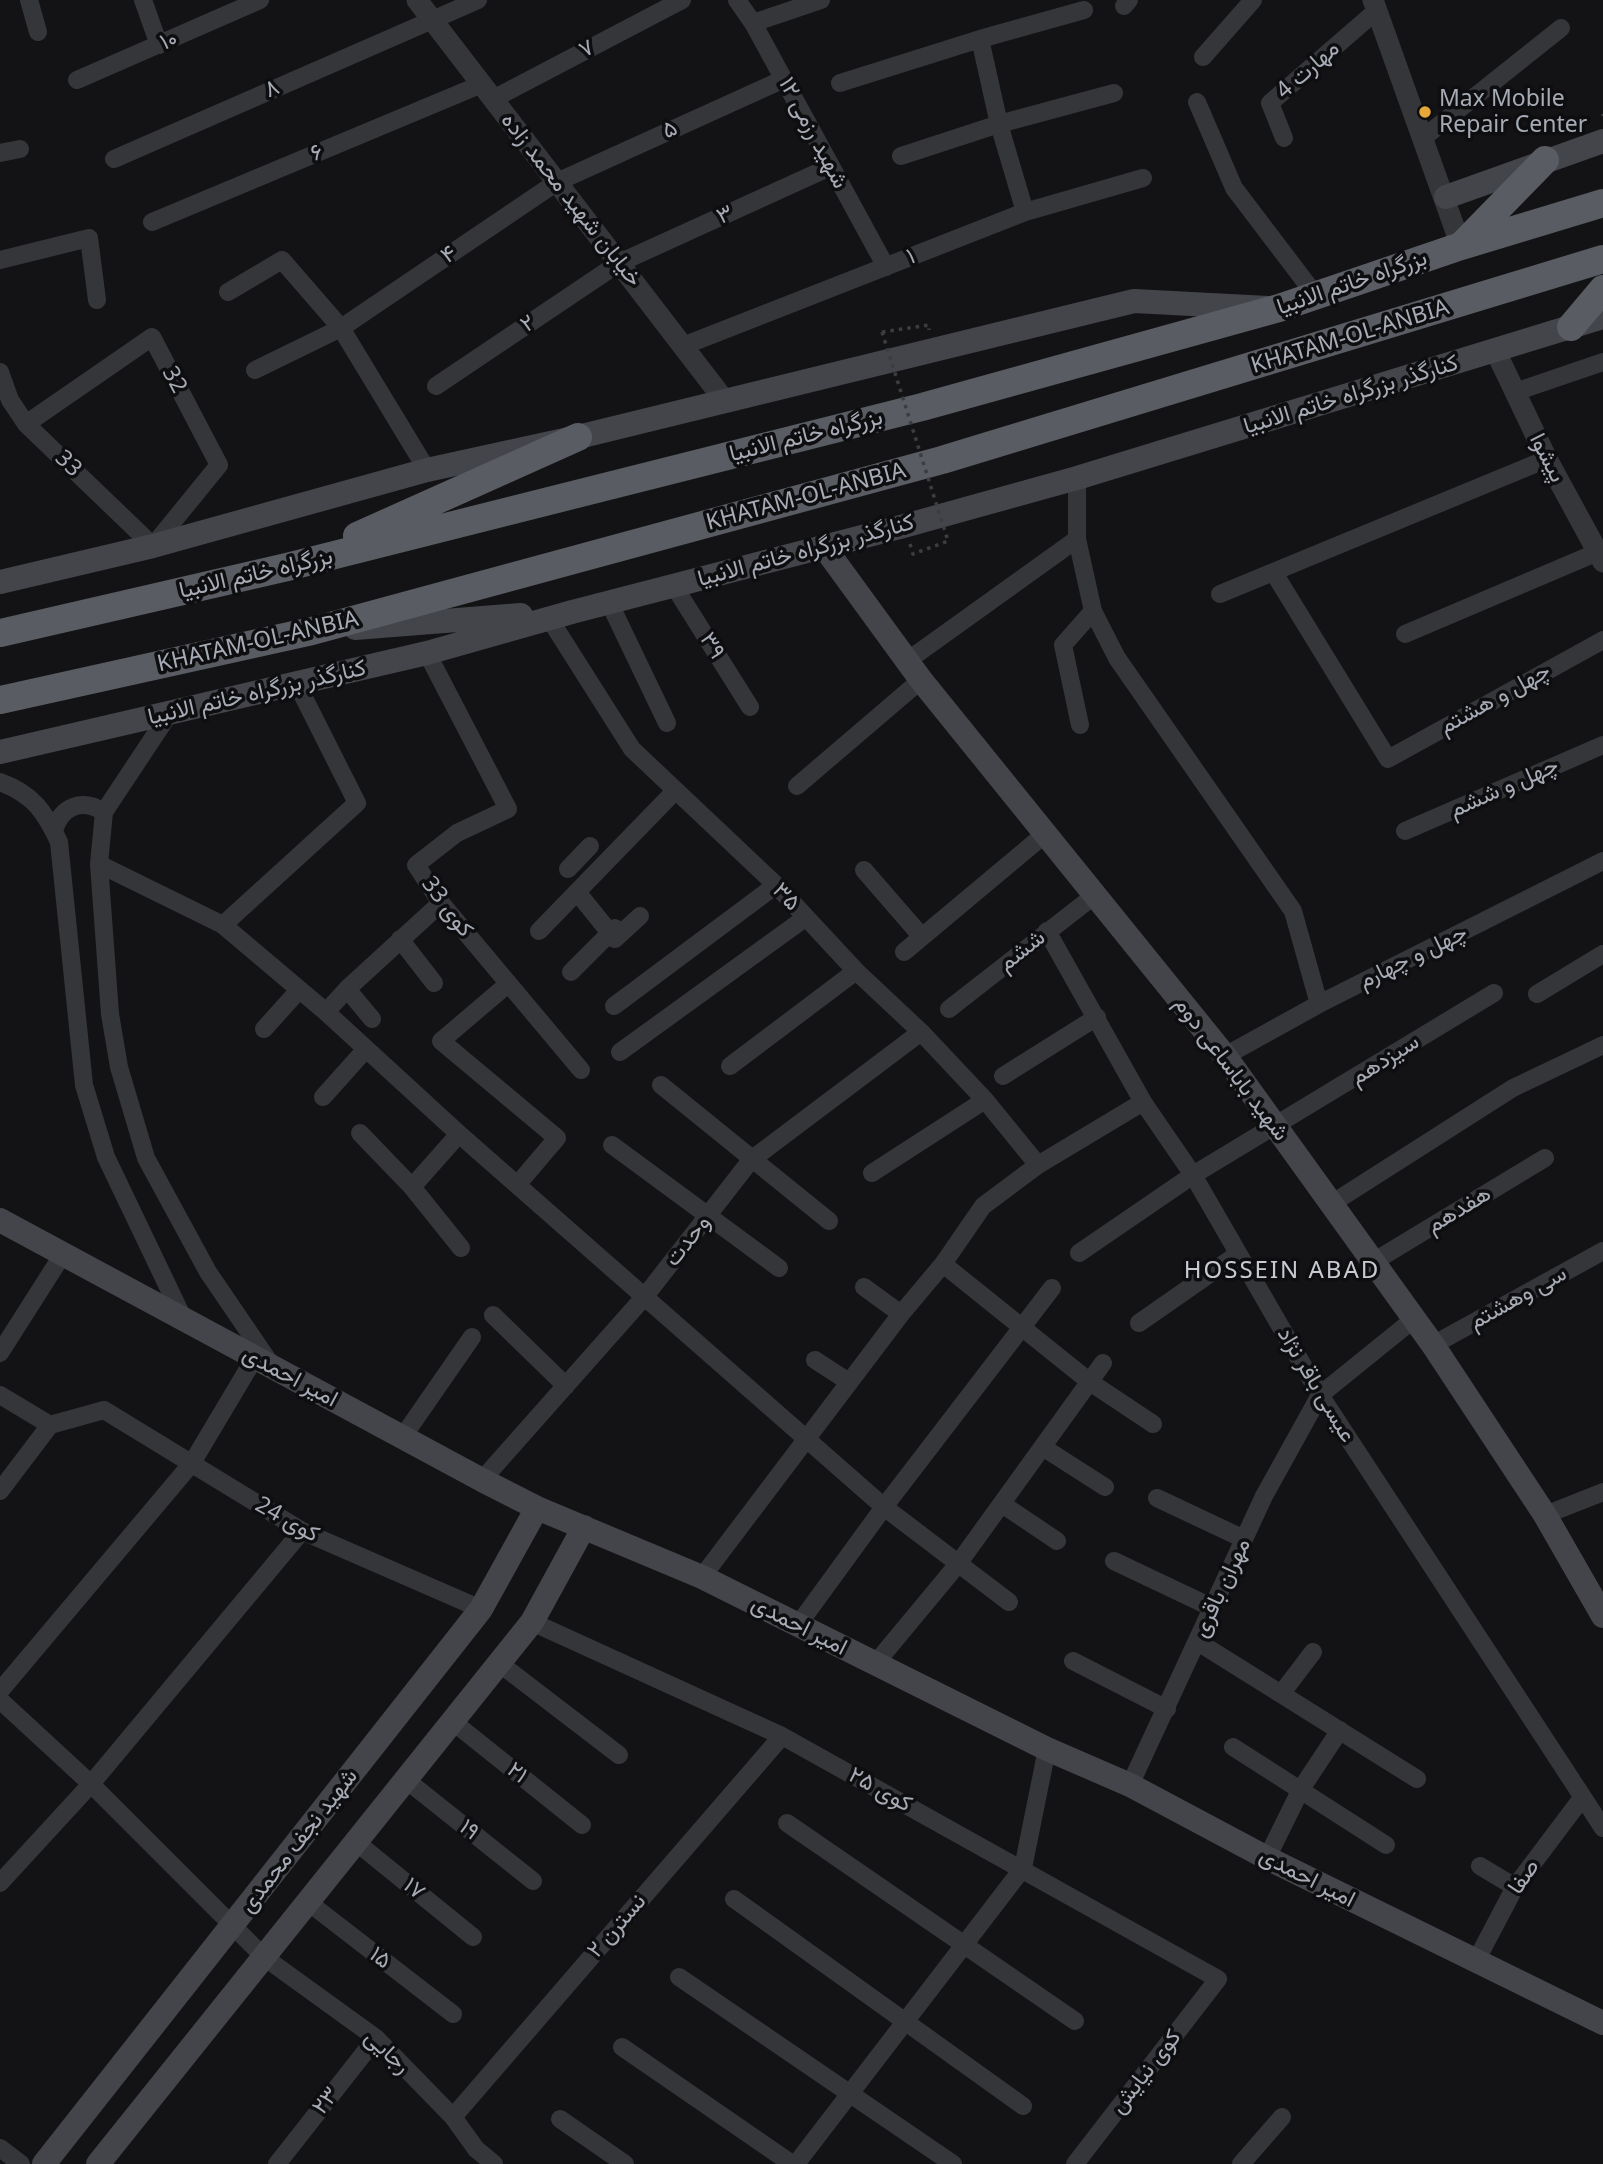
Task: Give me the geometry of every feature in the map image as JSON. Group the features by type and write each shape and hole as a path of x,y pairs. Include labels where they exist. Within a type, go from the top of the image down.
{"highway":[{"path":"1461,246 1545,160"},
{"name":"بزرگراه خاتم الانبیا","path":"0,633 287,567 922,407 1279,308 1461,246 1603,203"},
{"name":"KHATAM-OL-ANBIA","path":"0,700 312,631 942,460 1603,259"},
{"path":"1572,327 1603,289"},
{"path":"287,567 578,437"}],"main road":[{"path":"1446,197 1603,141"},
{"path":"0,582 153,546 428,470 578,437 1134,301 1279,308"},
{"name":"کنارگذر بزرگراه خاتم الانبیا","path":"0,752 427,653 560,615 824,547 1077,478 1496,352 1603,317"},
{"name":"شهید باباساعی دوم","path":"824,547 914,670 1225,1056 1433,1345 1599,1602"},
{"path":"312,631 560,615"},
{"name":"امیر احمدی","path":"0,1221 537,1508 702,1577 1047,1749 1130,1784 1267,1858 1603,2023"},
{"name":"شهید نجف محمدی","path":"44,2164 481,1609 537,1508"},
{"name":"شهید نجف محمدی","path":"98,2164 532,1622 584,1527"}],"street":[{"path":"29,0 38,32"},
{"path":"144,0 159,45"},
{"name":"۱۰","path":"76,80 159,45 227,7 260,0"},
{"name":"خیابان شهید محمد زاده","path":"417,0 725,401"},
{"name":"۸","path":"114,159 431,18 478,0"},
{"name":"۷","path":"487,92 682,0"},
{"name":"شهید رزمی ۱۲","path":"737,0 753,23 886,267"},
{"path":"753,23 821,0"},
{"path":"1203,57 1253,0"},
{"path":"1374,6 1446,197 1461,246"},
{"name":"مهارت 4","path":"1284,138 1270,103 1374,6"},
{"path":"840,83 1084,10"},
{"path":"1423,138 1561,29"},
{"path":"980,39 999,124 1025,212"},
{"name":"۵","path":"557,181 784,79"},
{"name":"۶","path":"152,222 487,92"},
{"path":"901,156 999,124 1114,93"},
{"path":"1197,102 1234,188 1316,296"},
{"path":"0,153 19,149"},
{"name":"۳","path":"620,263 830,167"},
{"name":"۱","path":"683,346 1025,212 1143,178"},
{"name":"۴","path":"255,370 341,328 557,181"},
{"path":"0,260 89,238 97,300"},
{"path":"228,292 282,260 341,328 428,470"},
{"name":"۲","path":"436,386 620,263"},
{"name":"32","path":"26,424 152,337 219,464 153,546"},
{"name":"پیشوا","path":"1496,352 1547,459 1601,557"},
{"path":"1515,392 1603,362"},
{"name":"33","path":"0,372 10,400 26,424 153,546"},
{"path":"1220,594 1547,459"},
{"path":"1077,478 1077,539 1093,611 1117,658 1293,911 1319,1004"},
{"path":"797,786 914,670 1077,539"},
{"path":"1405,634 1601,557"},
{"name":"چهل و هشتم","path":"1274,573 1388,759 1603,640"},
{"name":"۳۹","path":"674,586 750,707"},
{"path":"609,602 667,723"},
{"path":"1080,725 1063,645 1093,611"},
{"name":"۳۵","path":"560,615 632,749 776,885 856,971 921,1032 985,1100 1038,1165"},
{"name":"کوی 33","path":"427,653 508,809 457,833 416,865 441,903 581,1070"},
{"path":"223,925 357,803 297,684"},
{"path":"0,1691 192,1463 264,1364 208,1272 146,1158 130,1110 114,1040 99,864 104,812 169,714"},
{"name":"چهل و ششم","path":"1405,831 1603,745"},
{"path":"0,782 21,790 41,807 60,842 84,1085 106,1157 182,1316"},
{"path":"539,931 675,791"},
{"path":"54,831 57,820 73,806 95,806 104,812"},
{"path":"904,952 1045,834"},
{"path":"590,846 565,866 614,929 615,939 640,916"},
{"name":"چهل و چهارم","path":"1225,1056 1319,1004 1603,862"},
{"path":"99,864 223,925 326,1012 517,1185 646,1295 884,1507 1009,1602"},
{"path":"864,870 922,937"},
{"path":"614,1006 776,885"},
{"name":"ششم","path":"949,1009 1095,895"},
{"path":"326,1012 347,989 441,903"},
{"path":"620,1052 805,918"},
{"path":"571,972 614,929"},
{"name":"عیسی باقر نژاد","path":"1047,931 1143,1102 1193,1175 1320,1395 1603,1828"},
{"path":"400,939 435,982"},
{"path":"1538,994 1603,954"},
{"path":"730,1066 856,971"},
{"path":"508,984 441,1041 557,1138 517,1185"},
{"path":"347,989 372,1019"},
{"path":"264,1029 299,990"},
{"name":"سیزدهم","path":"1079,1253 1193,1175 1494,993"},
{"path":"1003,1076 1097,1017"},
{"name":"وحدت","path":"482,1480 646,1295 751,1160 921,1032"},
{"path":"1331,1204 1513,1088 1603,1045"},
{"path":"323,1097 366,1049"},
{"path":"661,1085 829,1220"},
{"path":"872,1173 985,1100"},
{"path":"702,1577 901,1314 943,1264 983,1206 1038,1165 1143,1102"},
{"path":"360,1133 412,1187 461,1248"},
{"path":"412,1187 460,1134"},
{"path":"612,1145 779,1268"},
{"name":"هفدهم","path":"1373,1262 1545,1158"},
{"name":"سی وهشتم","path":"1433,1345 1603,1251"},
{"path":"0,1353 63,1254"},
{"path":"1139,1323 1238,1254"},
{"path":"943,1264 1090,1382 1153,1424"},
{"path":"864,1287 901,1314"},
{"path":"798,1625 884,1507 1052,1288"},
{"path":"494,1315 566,1385"},
{"path":"1320,1395 1414,1319"},
{"path":"402,1438 472,1337"},
{"path":"815,1360 849,1382"},
{"path":"875,1664 958,1564 1103,1363"},
{"path":"0,1395 50,1425 0,1491"},
{"name":"مهران باقری","path":"1130,1784 1264,1496 1320,1395"},
{"name":"کوی 24","path":"50,1425 104,1410 302,1531 481,1609"},
{"path":"1044,1448 1105,1487"},
{"path":"1545,1515 1603,1492"},
{"path":"1157,1498 1244,1539"},
{"path":"1002,1504 1057,1541"},
{"path":"0,1883 91,1784 302,1531"},
{"path":"1114,1561 1213,1608"},
{"name":"کوی ۲۵","path":"532,1622 782,1736 1218,1979"},
{"path":"1198,1642 1417,1779"},
{"path":"1281,1694 1313,1652"},
{"path":"1073,1661 1167,1709"},
{"path":"499,1662 619,1755"},
{"name":"رجایی","path":"0,1700 91,1784 264,1957 376,2038 453,2116 476,2149 494,2164"},
{"name":"۲۱","path":"452,1721 582,1825"},
{"path":"1267,1858 1301,1788 1340,1730"},
{"name":"نسترن ۲","path":"453,2116 782,1736"},
{"path":"1233,1747 1301,1788 1386,1845"},
{"path":"622,2047 794,2164 1023,1868 1047,1749"},
{"name":"۱۹","path":"405,1780 533,1881"},
{"name":"صفا","path":"1476,1961 1515,1886 1582,1798"},
{"path":"786,1823 1075,2021"},
{"name":"۱۷","path":"356,1842 473,1937"},
{"path":"1480,1866 1515,1886"},
{"path":"734,1899 1023,2106"},
{"name":"۱۵","path":"307,1902 453,2014"},
{"path":"679,1977 953,2164"},
{"name":"کوی نیایش","path":"1075,2164 1218,1979"},
{"name":"۲۳","path":"277,2164 376,2038"},
{"path":"1241,2164 1282,2117"},
{"path":"560,2119 625,2164"},
{"path":"0,2148 21,2164"},
{"path":"465,2164 476,2149"}],"path":[{"path":"913,554 948,541 883,332 929,325"}],"place":[{"name":"Max Mobile Repair Center","path":"1425,112"}],"district":[{"name":"HOSSEIN ABAD","path":"1282,1271"}]}
